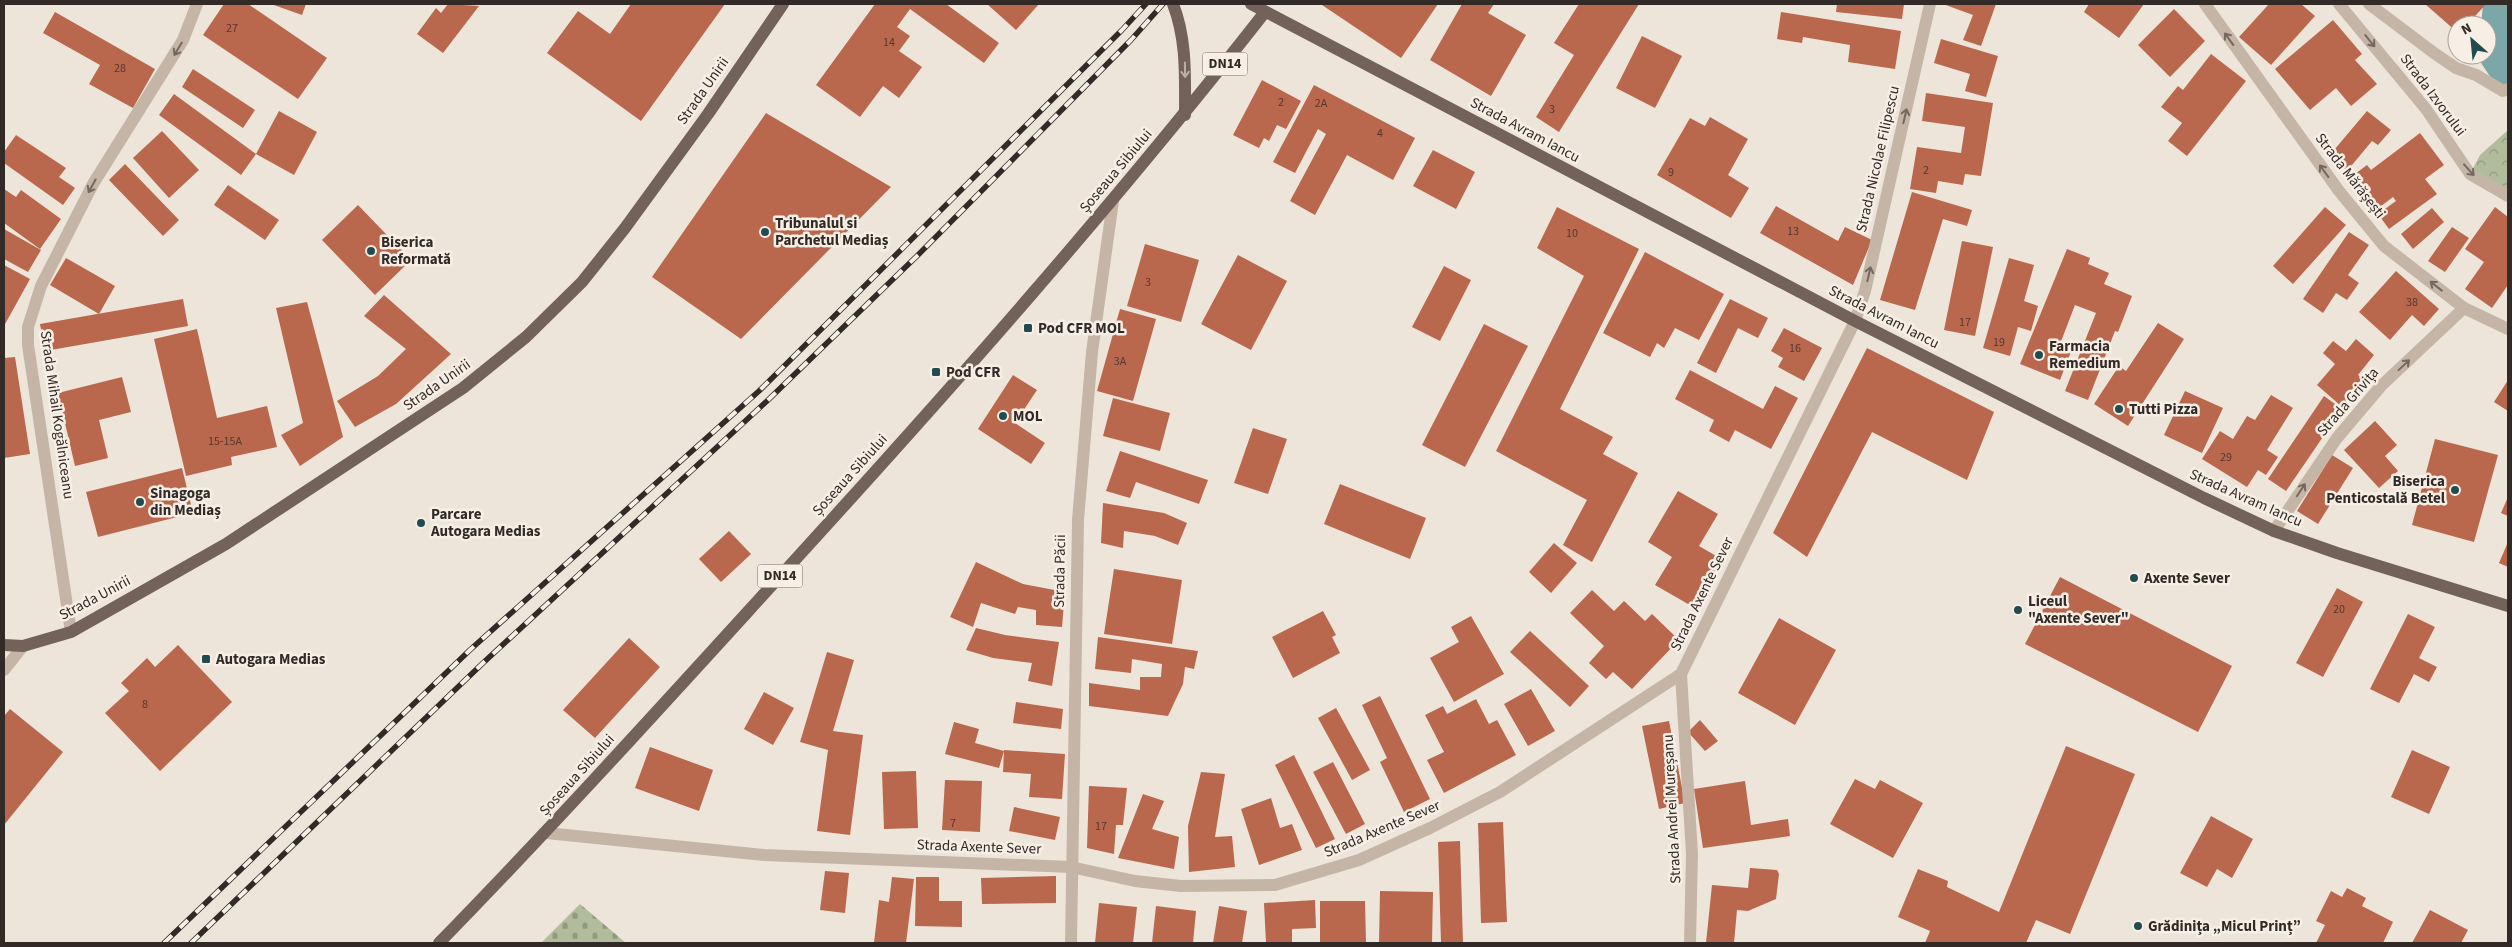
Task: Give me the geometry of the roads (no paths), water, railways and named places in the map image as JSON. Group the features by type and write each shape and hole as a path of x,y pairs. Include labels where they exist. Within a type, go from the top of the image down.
{"main road":[{"name":"Strada Unirii","path":"4,645 23,646 71,632 226,544 463,388 526,337 582,282 625,228 708,114 783,4"},
{"name":"DN14","path":"1173,4 1182,26 1186,67 1185,115"},
{"name":"Strada Avram Iancu","path":"1251,4 1269,8 1855,321 2204,498 2274,531 2337,553 2508,606"},
{"name":"Șoseaua Sibiului","path":"439,943 546,833 918,425 1113,201 1185,115 1269,8"}],"street":[{"name":"Strada Mihail Kogălniceanu","path":"71,632 28,345 28,327 41,286 93,184 183,40 196,4"},
{"name":"Strada Nicolae Filipescu","path":"1855,321 1866,291 1930,4"},
{"name":"Strada Mărășești","path":"2205,4 2339,192 2384,246 2464,308 2508,329"},
{"name":"Strada Izvorului","path":"2339,4 2426,109 2470,174 2508,196"},
{"name":"Strada Izvorului","path":"2369,4 2449,63 2506,90"},
{"name":"Strada Păcii","path":"1071,943 1070,867 1078,520 1092,352 1113,201"},
{"name":"Strada Grivița","path":"2274,531 2337,438 2381,386 2464,308"},
{"name":"Strada Axente Sever","path":"546,833 764,855 1070,867 1135,881 1181,886 1231,887 1275,885 1359,860 1422,832 1500,792 1681,674 1855,321"},
{"path":"4,670 23,646"},
{"name":"Strada Andrei Mureșanu","path":"1681,674 1692,854 1690,943"}],"waterway":[{"path":"2506,4 2502,53 2508,62"}],"railway":[{"path":"164,943 471,649 759,391 1146,4"},
{"path":"191,943 483,663 767,401 918,255 1131,40 1163,4"}],"place":[{"name":"Tribunalul si Parchetul Mediaș","path":"765,232"},
{"name":"Biserica Reformată","path":"371,251"},
{"name":"Pod CFR MOL","path":"1028,328"},
{"name":"Farmacia Remedium","path":"2039,355"},
{"name":"Pod CFR","path":"936,372"},
{"name":"Tutti Pizza","path":"2119,409"},
{"name":"MOL","path":"1003,416"},
{"name":"Biserica Penticostală Betel","path":"2455,490"},
{"name":"Sinagoga din Mediaș","path":"140,502"},
{"name":"Parcare Autogara Medias","path":"421,523"},
{"name":"Axente Sever","path":"2134,578"},
{"name":"Liceul \"Axente Sever\"","path":"2018,610"},
{"name":"Autogara Medias","path":"206,659"},
{"name":"Grădinița „Micul Prinț”","path":"2138,926"}]}
